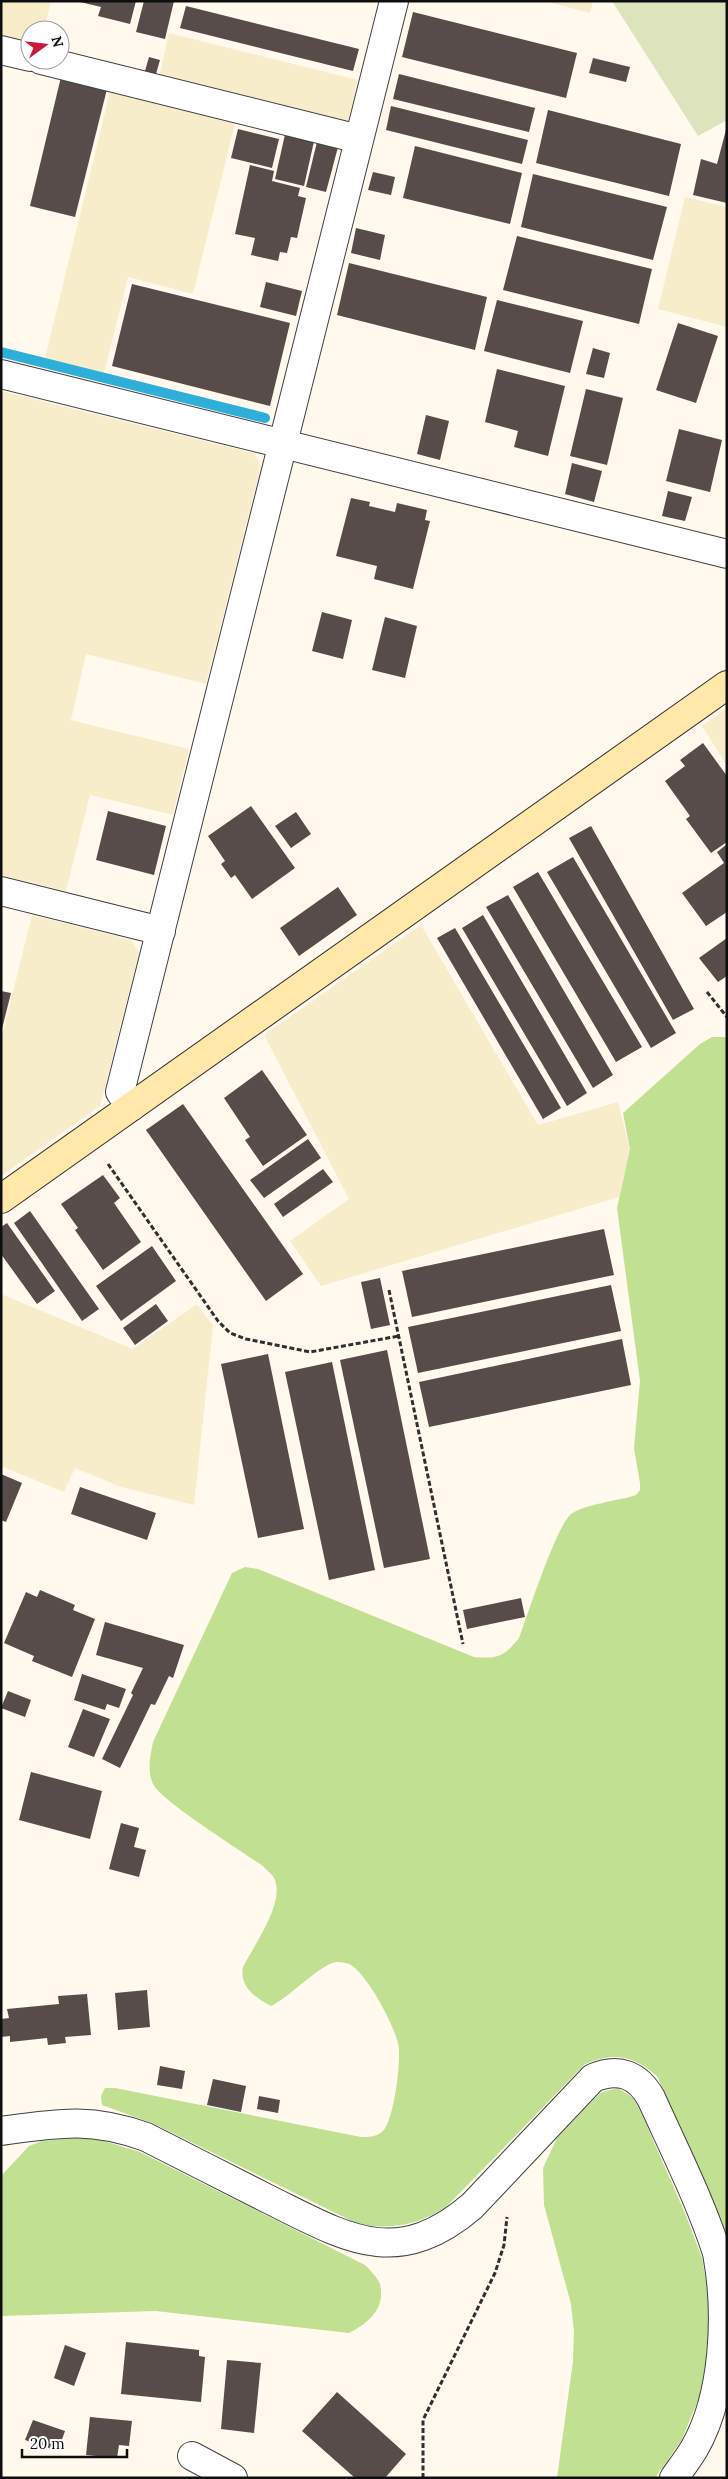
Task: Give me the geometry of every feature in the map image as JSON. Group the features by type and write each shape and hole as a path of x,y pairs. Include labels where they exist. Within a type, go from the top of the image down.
{"street":[{"path":"131,1107 120,1092 394,1"},
{"path":"1,50 20,55"},
{"path":"70,67 359,139"},
{"path":"1,374 727,554"},
{"path":"1,1199 727,685"},
{"path":"1,891 160,931"},
{"path":"1,2131 75,2122 123,2129 146,2137 334,2232 375,2243 396,2243 418,2239 438,2231 472,2206 593,2078 606,2072 620,2072 634,2077 645,2086 717,2254 726,2303 725,2354 714,2402 694,2449 674,2478"},
{"path":"192,2456 233,2478"}],"path":[{"path":"708,992 727,1017"},
{"path":"89,1136 218,1321 230,1333 246,1339 310,1352 399,1336"},
{"path":"390,1290 463,1644"},
{"path":"423,2478 423,2420 495,2273 504,2246 510,2181 502,2174"}],"shaded area":[{"path":"1,1 51,1 46,20 20,20 20,44 1,39"},
{"path":"544,1 593,1 590,13"},
{"path":"169,33 358,80 347,125 159,78"},
{"path":"111,88 236,119 193,294 128,277 104,373 45,358"},
{"path":"685,197 727,207 727,327 658,309"},
{"path":"1,391 253,453 261,466 206,684 86,654 71,720 189,749 173,815 90,795 66,891 1,875"},
{"path":"727,708 727,766 702,726"},
{"path":"32,915 131,940 139,953 100,1106 1,1176 1,1040"},
{"path":"421,925 538,1125 618,1102 630,1149 619,1197 321,1286 290,1241 349,1199 264,1035"},
{"path":"1,1294 133,1349 197,1304 213,1326 194,1505 121,1487 75,1468 64,1492 1,1466"}],"green space":[{"path":"612,1 726,1 727,120 698,136"},
{"path":"712,1037 727,1037 727,2235 657,2076 631,2060 614,2057 585,2064 446,2207 415,2222 393,2226 358,2224 152,2123 102,2105 101,2096 105,2088 115,2088 367,2137 376,2136 381,2133 387,2125 391,2115 396,2088 399,2051 395,2034 372,1989 351,1965 337,1962 322,1968 287,1996 271,2006 254,1995 246,1986 242,1974 243,1967 261,1936 272,1911 277,1888 274,1878 263,1866 170,1802 159,1792 153,1784 150,1774 153,1742 232,1573 245,1567 258,1569 474,1657 494,1657 504,1653 519,1638 557,1537 570,1515 592,1505 636,1495 640,1490 634,1448 640,1381 617,1208 630,1149 623,1113 700,1044"},
{"path":"618,2088 632,2097 638,2106 685,2213 702,2258 710,2305 709,2352 699,2398 681,2441 655,2478 557,2478 573,2361 574,2332 571,2304 544,2205 543,2168 557,2138 602,2092"},
{"path":"75,2138 97,2139 140,2152 365,2265 380,2284 381,2293 378,2308 369,2320 349,2333 156,2311 1,2316 1,2176 29,2146 42,2141"}],"building":[{"path":"136,1 130,24 98,16 101,7 80,2"},
{"path":"144,1 174,1 165,39 136,32"},
{"path":"186,6 359,49 353,71 180,28"},
{"path":"413,12 577,53 566,98 402,57"},
{"path":"149,57 160,60 156,74 145,71"},
{"path":"593,58 630,67 626,82 589,73"},
{"path":"399,74 535,108 529,132 393,99"},
{"path":"61,77 107,89 75,217 30,206"},
{"path":"391,106 528,140 522,164 386,130"},
{"path":"548,110 681,144 669,196 536,163"},
{"path":"727,126 727,203 693,195 701,159 717,164"},
{"path":"238,129 279,139 272,168 231,158"},
{"path":"286,130 315,137 304,186 275,179"},
{"path":"317,142 338,147 326,192 306,187"},
{"path":"415,146 522,173 510,224 403,198"},
{"path":"250,165 274,171 272,181 300,188 298,196 306,198 297,238 291,237 287,253 280,252 278,261 251,255 255,238 235,234"},
{"path":"373,172 395,177 391,195 368,190"},
{"path":"533,174 667,207 653,260 521,227"},
{"path":"356,228 385,235 380,260 351,253"},
{"path":"517,236 652,269 639,324 503,290"},
{"path":"349,263 487,297 475,350 337,315"},
{"path":"266,282 302,291 296,316 260,307"},
{"path":"132,284 290,323 270,406 112,366"},
{"path":"497,300 583,321 570,373 484,351"},
{"path":"678,323 718,336 696,403 656,390"},
{"path":"593,348 610,353 604,378 586,374"},
{"path":"497,369 565,386 548,456 514,447 518,431 485,422"},
{"path":"586,389 623,398 607,465 570,456"},
{"path":"426,415 449,421 440,460 417,454"},
{"path":"679,429 722,440 710,492 666,481"},
{"path":"572,463 602,471 594,502 565,494"},
{"path":"668,491 692,497 685,521 662,516"},
{"path":"351,498 370,502 369,506 395,512 397,503 427,510 425,520 430,521 413,589 374,579 377,566 336,556"},
{"path":"322,612 352,620 343,659 312,651"},
{"path":"385,617 417,626 405,678 372,670"},
{"path":"703,743 727,776 727,842 711,853 686,819 690,816 665,781 685,766 680,760"},
{"path":"251,806 295,868 252,899 235,875 231,878 221,864 225,861 208,836"},
{"path":"108,811 166,826 154,875 96,860"},
{"path":"296,812 311,834 291,848 275,826"},
{"path":"591,826 694,1009 673,1020 569,838"},
{"path":"727,844 727,912 706,926 682,893 724,863 717,852"},
{"path":"573,857 676,1033 651,1048 547,872"},
{"path":"538,872 642,1047 616,1062 513,887"},
{"path":"338,887 357,915 299,956 280,928"},
{"path":"508,895 613,1075 593,1088 486,907"},
{"path":"483,915 587,1093 567,1106 462,928"},
{"path":"455,928 561,1108 543,1119 437,938"},
{"path":"727,938 727,976 718,982 699,958"},
{"path":"1,991 11,993 2,1029 1,1029"},
{"path":"262,1070 307,1135 263,1166 245,1140 250,1137 224,1098"},
{"path":"183,1104 303,1274 266,1301 146,1130"},
{"path":"308,1139 321,1158 264,1198 250,1180"},
{"path":"323,1169 333,1182 283,1217 274,1204"},
{"path":"103,1175 120,1198 114,1203 141,1242 103,1270 75,1230 78,1228 61,1204"},
{"path":"30,1211 99,1309 82,1321 14,1223"},
{"path":"7,1223 55,1291 37,1304 1,1254 1,1227"},
{"path":"604,1229 614,1275 412,1317 402,1271"},
{"path":"152,1246 176,1281 121,1321 96,1286"},
{"path":"380,1278 390,1325 371,1329 361,1282"},
{"path":"611,1285 621,1331 418,1373 408,1327"},
{"path":"156,1304 168,1321 135,1345 123,1328"},
{"path":"622,1339 631,1385 429,1427 419,1382"},
{"path":"387,1350 430,1559 384,1568 340,1360"},
{"path":"268,1354 304,1529 258,1538 221,1364"},
{"path":"332,1362 375,1570 329,1580 285,1372"},
{"path":"1,1474 22,1483 6,1522 1,1520"},
{"path":"80,1487 156,1513 147,1540 71,1514"},
{"path":"40,1590 75,1605 73,1610 95,1619 72,1677 32,1661 34,1656 4,1643 26,1592 37,1597"},
{"path":"521,1598 525,1617 467,1629 463,1610"},
{"path":"105,1622 184,1645 173,1678 169,1676 155,1705 151,1704 120,1768 102,1759 133,1695 131,1693 143,1668 96,1655"},
{"path":"82,1674 126,1689 119,1708 107,1704 105,1710 74,1700"},
{"path":"8,1691 31,1700 25,1717 1,1708"},
{"path":"83,1709 110,1719 94,1757 68,1747"},
{"path":"31,1772 102,1791 90,1839 19,1820"},
{"path":"121,1823 139,1828 134,1847 146,1850 139,1877 109,1869"},
{"path":"147,1990 150,2027 118,2030 115,1993"},
{"path":"87,1994 91,2035 65,2037 66,2043 48,2045 47,2038 10,2042 10,2036 1,2037 1,2019 9,2018 7,2009 59,2004 58,1996"},
{"path":"160,2066 185,2071 182,2089 157,2085"},
{"path":"213,2079 246,2086 241,2112 207,2105"},
{"path":"259,2096 280,2100 278,2113 257,2109"},
{"path":"126,2342 199,2350 199,2356 205,2357 201,2402 121,2394"},
{"path":"65,2345 86,2353 74,2386 54,2378"},
{"path":"227,2360 261,2363 254,2433 221,2429"},
{"path":"337,2392 406,2454 385,2478 355,2478 302,2431"},
{"path":"90,2417 132,2421 129,2446 119,2445 117,2458 86,2455"},
{"path":"33,2420 65,2431 58,2451 25,2440"}],"waterway":[{"path":"1,352 265,418"}]}
